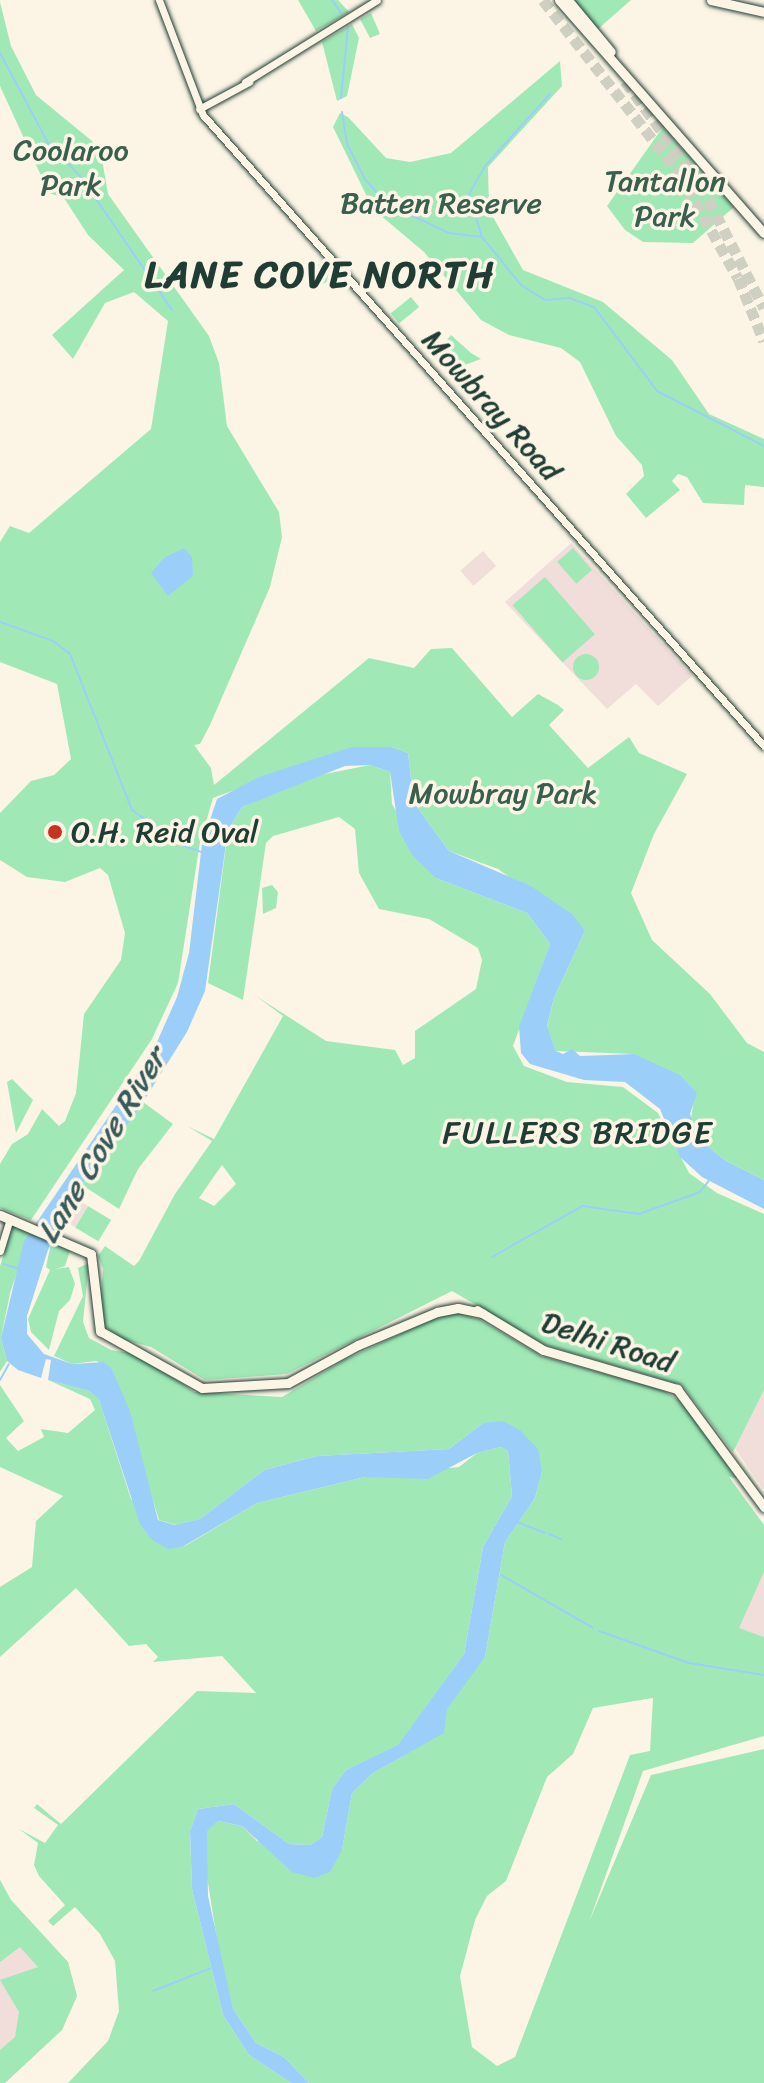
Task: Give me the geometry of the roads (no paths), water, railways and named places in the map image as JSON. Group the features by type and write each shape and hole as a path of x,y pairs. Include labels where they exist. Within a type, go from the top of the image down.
{"main road":[{"name":"Mowbray Road","path":"159,0 199,109 764,746"},
{"path":"199,109 377,0"},
{"path":"559,0 764,226"},
{"path":"568,0 764,233"},
{"path":"711,0 764,12"},
{"path":"0,1251 10,1218"},
{"name":"Delhi Road","path":"10,1218 92,1255 94,1299 100,1331 154,1357 189,1384 211,1388 288,1383 340,1355 445,1309 482,1313 543,1350 677,1389 764,1507"}],"water":[{"path":"184,548 192,557 193,576 168,596 151,573 165,557"},
{"name":"Lane Cove River","path":"351,747 392,747 408,753 414,803 449,851 531,886 572,914 585,931 554,998 547,1026 556,1051 563,1054 572,1049 580,1056 634,1054 680,1075 697,1093 690,1114 700,1140 726,1161 764,1180 764,1209 702,1177 680,1157 660,1109 625,1082 584,1080 530,1064 521,1053 519,1027 550,944 527,913 436,878 412,855 399,831 390,772 370,765 345,766 242,807 228,830 205,991 187,1032 135,1115 96,1161 65,1216 48,1250 27,1316 27,1334 44,1354 72,1364 104,1362 112,1369 130,1411 158,1520 175,1525 200,1519 264,1470 317,1456 449,1449 483,1423 503,1421 521,1431 538,1449 542,1472 535,1498 505,1542 485,1657 447,1709 444,1733 373,1773 352,1793 342,1850 330,1872 314,1878 292,1872 242,1826 218,1821 207,1831 208,1896 233,2009 256,2043 284,2057 309,2083 291,2083 249,2055 223,2015 192,1889 190,1831 198,1809 234,1804 289,1844 310,1845 322,1837 332,1789 346,1770 398,1745 464,1654 483,1547 512,1496 508,1451 501,1447 477,1453 428,1479 365,1477 257,1503 184,1546 168,1549 152,1540 140,1524 99,1400 89,1391 48,1380 51,1360 46,1359 41,1378 18,1370 7,1361 1,1338 24,1241 153,1051 177,997 189,953 202,844 217,799 259,777"}],"waterway":[{"path":"332,0 341,13"},
{"path":"341,98 348,27"},
{"path":"0,53 48,143 81,177 172,310"},
{"path":"482,237 469,194 485,166 550,94"},
{"path":"342,112 347,144 364,178 386,203 449,233 482,237 521,285 545,300 570,298 594,307 657,391 764,446"},
{"path":"0,622 53,641 70,654 132,810 180,844"},
{"path":"182,845 204,853"},
{"path":"492,1257 582,1206 639,1214 700,1192 710,1179"},
{"path":"4,1264 19,1269"},
{"path":"0,1380 9,1364"},
{"path":"517,1522 545,1533"},
{"path":"549,1534 561,1539"},
{"path":"501,1575 593,1628"},
{"path":"599,1631 689,1663 764,1675"},
{"path":"153,1991 211,1968"}],"tunnel":[{"path":"543,0 679,173 738,278 764,341"},
{"path":"625,81 701,185 764,308"}],"place":[{"name":"O.H. Reid Oval","path":"55,832"}],"district":[{"name":"LANE COVE NORTH","path":"320,275"},
{"name":"FULLERS BRIDGE","path":"578,1133"}],"park label":[{"name":"Coolaroo Park","path":"71,167"},
{"name":"Tantallon Park","path":"665,198"},
{"name":"Batten Reserve","path":"441,203"},
{"name":"Mowbray Park","path":"503,793"}]}
